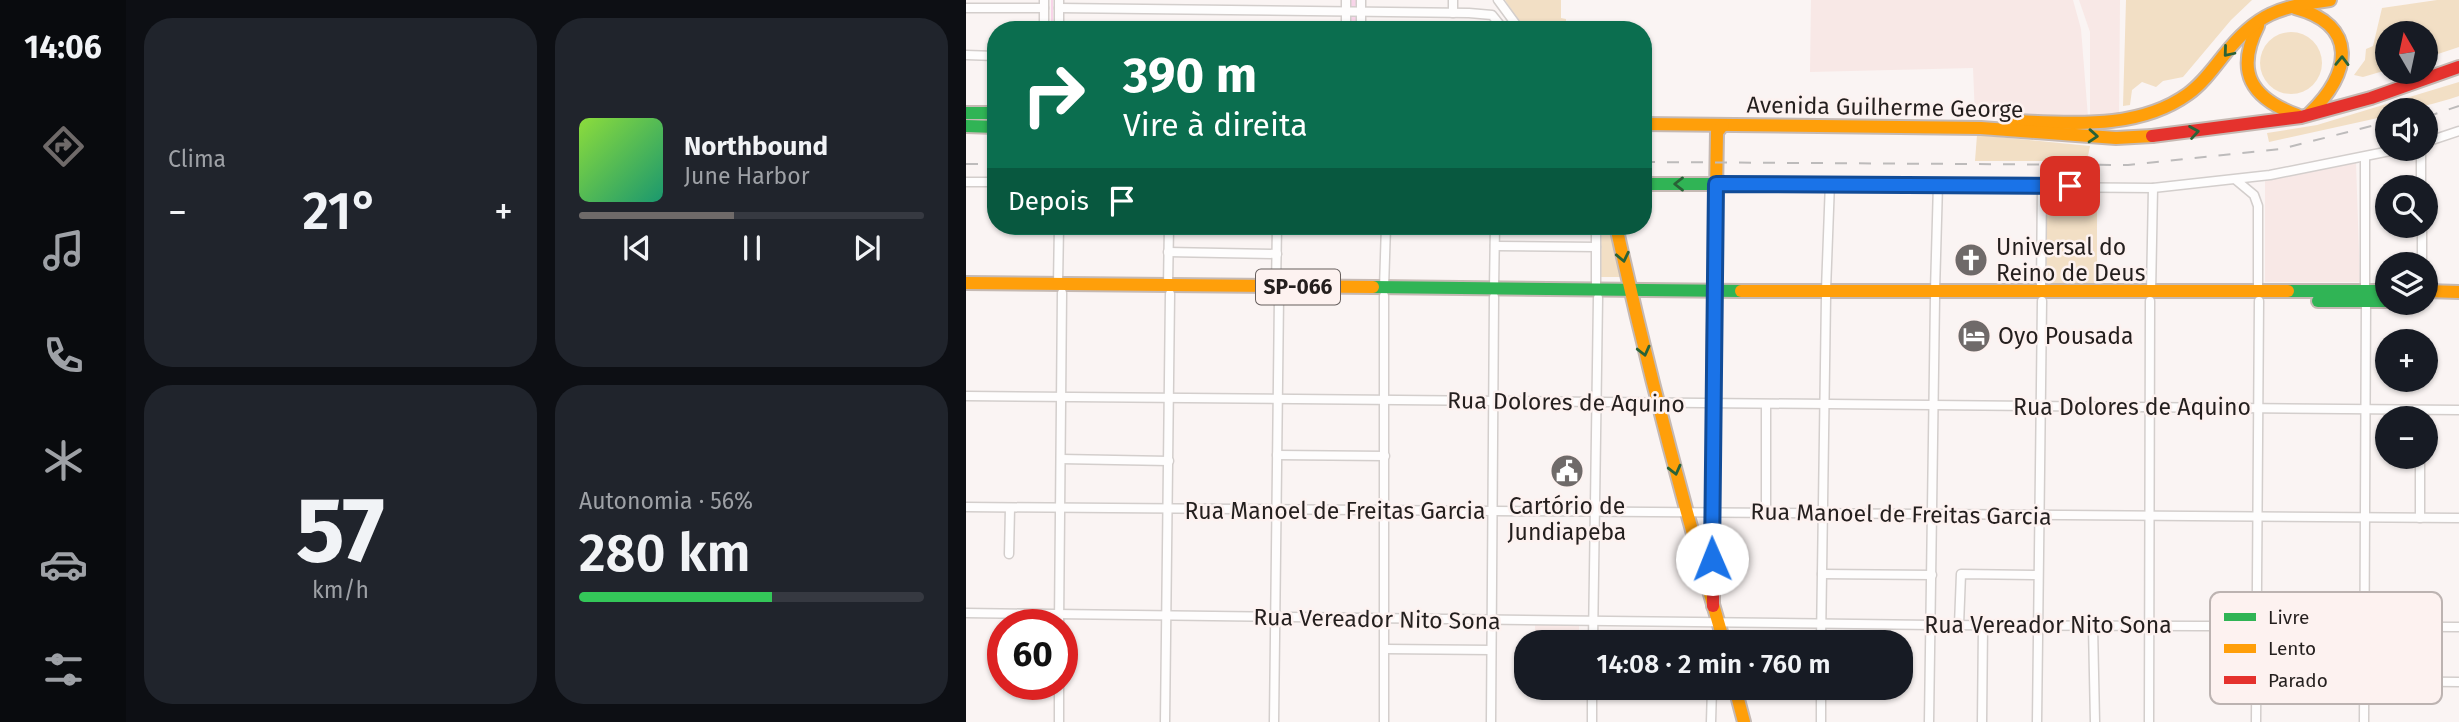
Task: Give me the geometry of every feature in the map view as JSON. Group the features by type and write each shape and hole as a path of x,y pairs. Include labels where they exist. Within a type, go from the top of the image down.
{"main road":[{"path":"2280,10 2297,8 2319,16 2332,28 2342,48 2343,66 2337,83 2322,102 2304,116 2267,102 2256,90 2248,76 2248,45 2266,15 2280,10 2330,0"},
{"name":"Avenida Guilherme George","path":"1652,118 2124,121 2154,111 2188,94 2248,29 2266,15"},
{"name":"Avenida Guilherme George","path":"1652,124 2003,129 2127,138 2184,134 2304,116 2371,99 2459,67"},
{"path":"966,113 987,113"},
{"path":"966,126 987,127"},
{"path":"1713,606 1711,512 1717,127"},
{"path":"1652,184 1716,184"},
{"path":"1618,235 1685,512 1718,630"},
{"name":"SP-066","path":"966,283 1169,290 1713,295 2258,297 2375,294"},
{"name":"SP-066","path":"966,292 1060,288"},
{"path":"2438,291 2459,292"},
{"name":"SP-066","path":"2366,296 2375,298"},
{"path":"2438,301 2459,301"},
{"path":"1738,700 1744,722"}],"street":[{"path":"1346,0 1346,21"},
{"path":"1361,0 1361,21"},
{"path":"1453,0 1453,13"},
{"path":"1498,0 1513,21"},
{"path":"966,8 1044,4"},
{"path":"1059,4 1453,13 1492,15 1497,21"},
{"path":"966,55 987,55"},
{"path":"2438,138 2459,131"},
{"path":"1716,184 2153,188 2236,180 2375,155"},
{"path":"2364,592 2365,157"},
{"path":"2236,180 2254,195 2258,206 2257,592"},
{"path":"966,182 987,182"},
{"path":"1821,630 1822,405 1830,183"},
{"path":"1929,722 1938,184"},
{"path":"2037,722 2042,186"},
{"path":"2149,722 2150,297 2153,188"},
{"path":"1059,235 1059,609"},
{"path":"1165,722 1170,398 1169,235"},
{"path":"1274,722 1278,398 1277,235"},
{"path":"1384,722 1386,235"},
{"path":"1491,722 1495,235"},
{"path":"1593,630 1596,235"},
{"path":"1495,247 1596,247"},
{"path":"1168,252 1276,254"},
{"name":"Rua Dolores de Aquino","path":"966,396 2040,408 2258,407 2375,411"},
{"path":"1766,405 1766,512"},
{"name":"Rua Dolores de Aquino","path":"2438,412 2459,410"},
{"path":"1277,456 1385,456"},
{"path":"1060,459 1169,461"},
{"path":"2420,469 2420,518"},
{"name":"Rua Manoel de Freitas Garcia","path":"966,507 2459,518"},
{"path":"1009,554 1010,508"},
{"path":"1822,574 1932,575"},
{"path":"1959,625 1961,574 2038,575"},
{"name":"Rua Vereador Nito Sona","path":"966,613 987,613"},
{"name":"Rua Vereador Nito Sona","path":"1078,615 2038,626 2210,625"},
{"path":"1982,722 1983,625"},
{"path":"2093,626 2095,722"},
{"path":"1386,649 1490,650"},
{"path":"1059,700 1059,722"},
{"path":"1592,700 1592,722"},
{"path":"1711,722 1712,700"},
{"path":"1821,700 1821,722"},
{"path":"2256,704 2256,722"},
{"path":"2364,704 2364,722"}],"shaded area":[{"path":"1505,0 1561,0 1561,18 1566,19 1566,21 1518,21"},
{"path":"1811,0 2073,0 2081,29 2088,117 1975,117 1973,68 1810,72"},
{"path":"2079,0 2120,0 2119,117 2090,118 2090,32"},
{"path":"2126,0 2252,0 2231,20 2183,77 2163,81 2156,87 2142,82 2132,90 2130,105 2123,106"},
{"path":"2437,0 2459,0 2459,47 2438,54 2438,21 2379,21 2382,8"},
{"path":"2285,32 2297,32 2313,41 2320,51 2320,75 2313,85 2297,94 2285,94 2274,89 2265,80 2260,69 2260,57 2265,46 2274,37"},
{"path":"2375,38 2375,74 2363,77 2354,75 2365,60 2366,49 2373,46"},
{"path":"2459,82 2459,96 2438,102 2438,98 2406,98"},
{"path":"2375,107 2375,119 2269,142 2267,133 2317,125"},
{"path":"1977,135 2090,146 2087,161 1975,161"},
{"path":"2356,162 2360,282 2265,282 2265,179"},
{"path":"2097,192 2097,285 2046,284 2047,193"},
{"path":"1600,235 1612,235 1621,277 1601,277"},
{"path":"1535,625 1579,625 1579,630 1535,630"}],"waterway":[{"path":"1052,0 1052,21"}],"railway":[{"path":"2438,113 2459,106"},
{"path":"1652,162 2128,165 2281,149 2375,125"},
{"path":"966,164 987,164"}],"traffic: fast":[{"path":"966,113 987,113"},
{"path":"966,126 987,127"},
{"path":"1652,184 1716,184"},
{"path":"1373,287 1741,291"},
{"path":"2288,291 2375,291"},
{"path":"2318,301 2375,301"}],"traffic: slow":[{"path":"2015,121 2104,122 2148,114 2169,106 2193,90 2236,41 2259,21 2283,9 2330,0"},
{"path":"2295,8 2316,16 2330,26 2339,38 2342,52 2334,83 2310,113"},
{"path":"2258,26 2248,57 2248,70 2252,81 2268,100 2297,115"},
{"path":"1652,124 1981,128 2116,138 2152,136"},
{"path":"1713,383 1717,132 1723,125"},
{"path":"1618,235 1666,435 1721,630"},
{"path":"966,283 1373,287"},
{"path":"1741,291 2288,291"},
{"path":"2438,291 2459,292"},
{"path":"1738,700 1744,722"}],"traffic: jam":[{"path":"2152,136 2301,117 2371,98 2459,67"},
{"path":"1713,383 1713,606"}],"place":[{"name":"Universal do Reino de Deus","path":"1971,260"},
{"name":"Oyo Pousada","path":"1974,336"},
{"name":"Cartório de Jundiapeba","path":"1567,471"}],"route":[{"path":"1712,559 1716,184 2070,186"}]}
